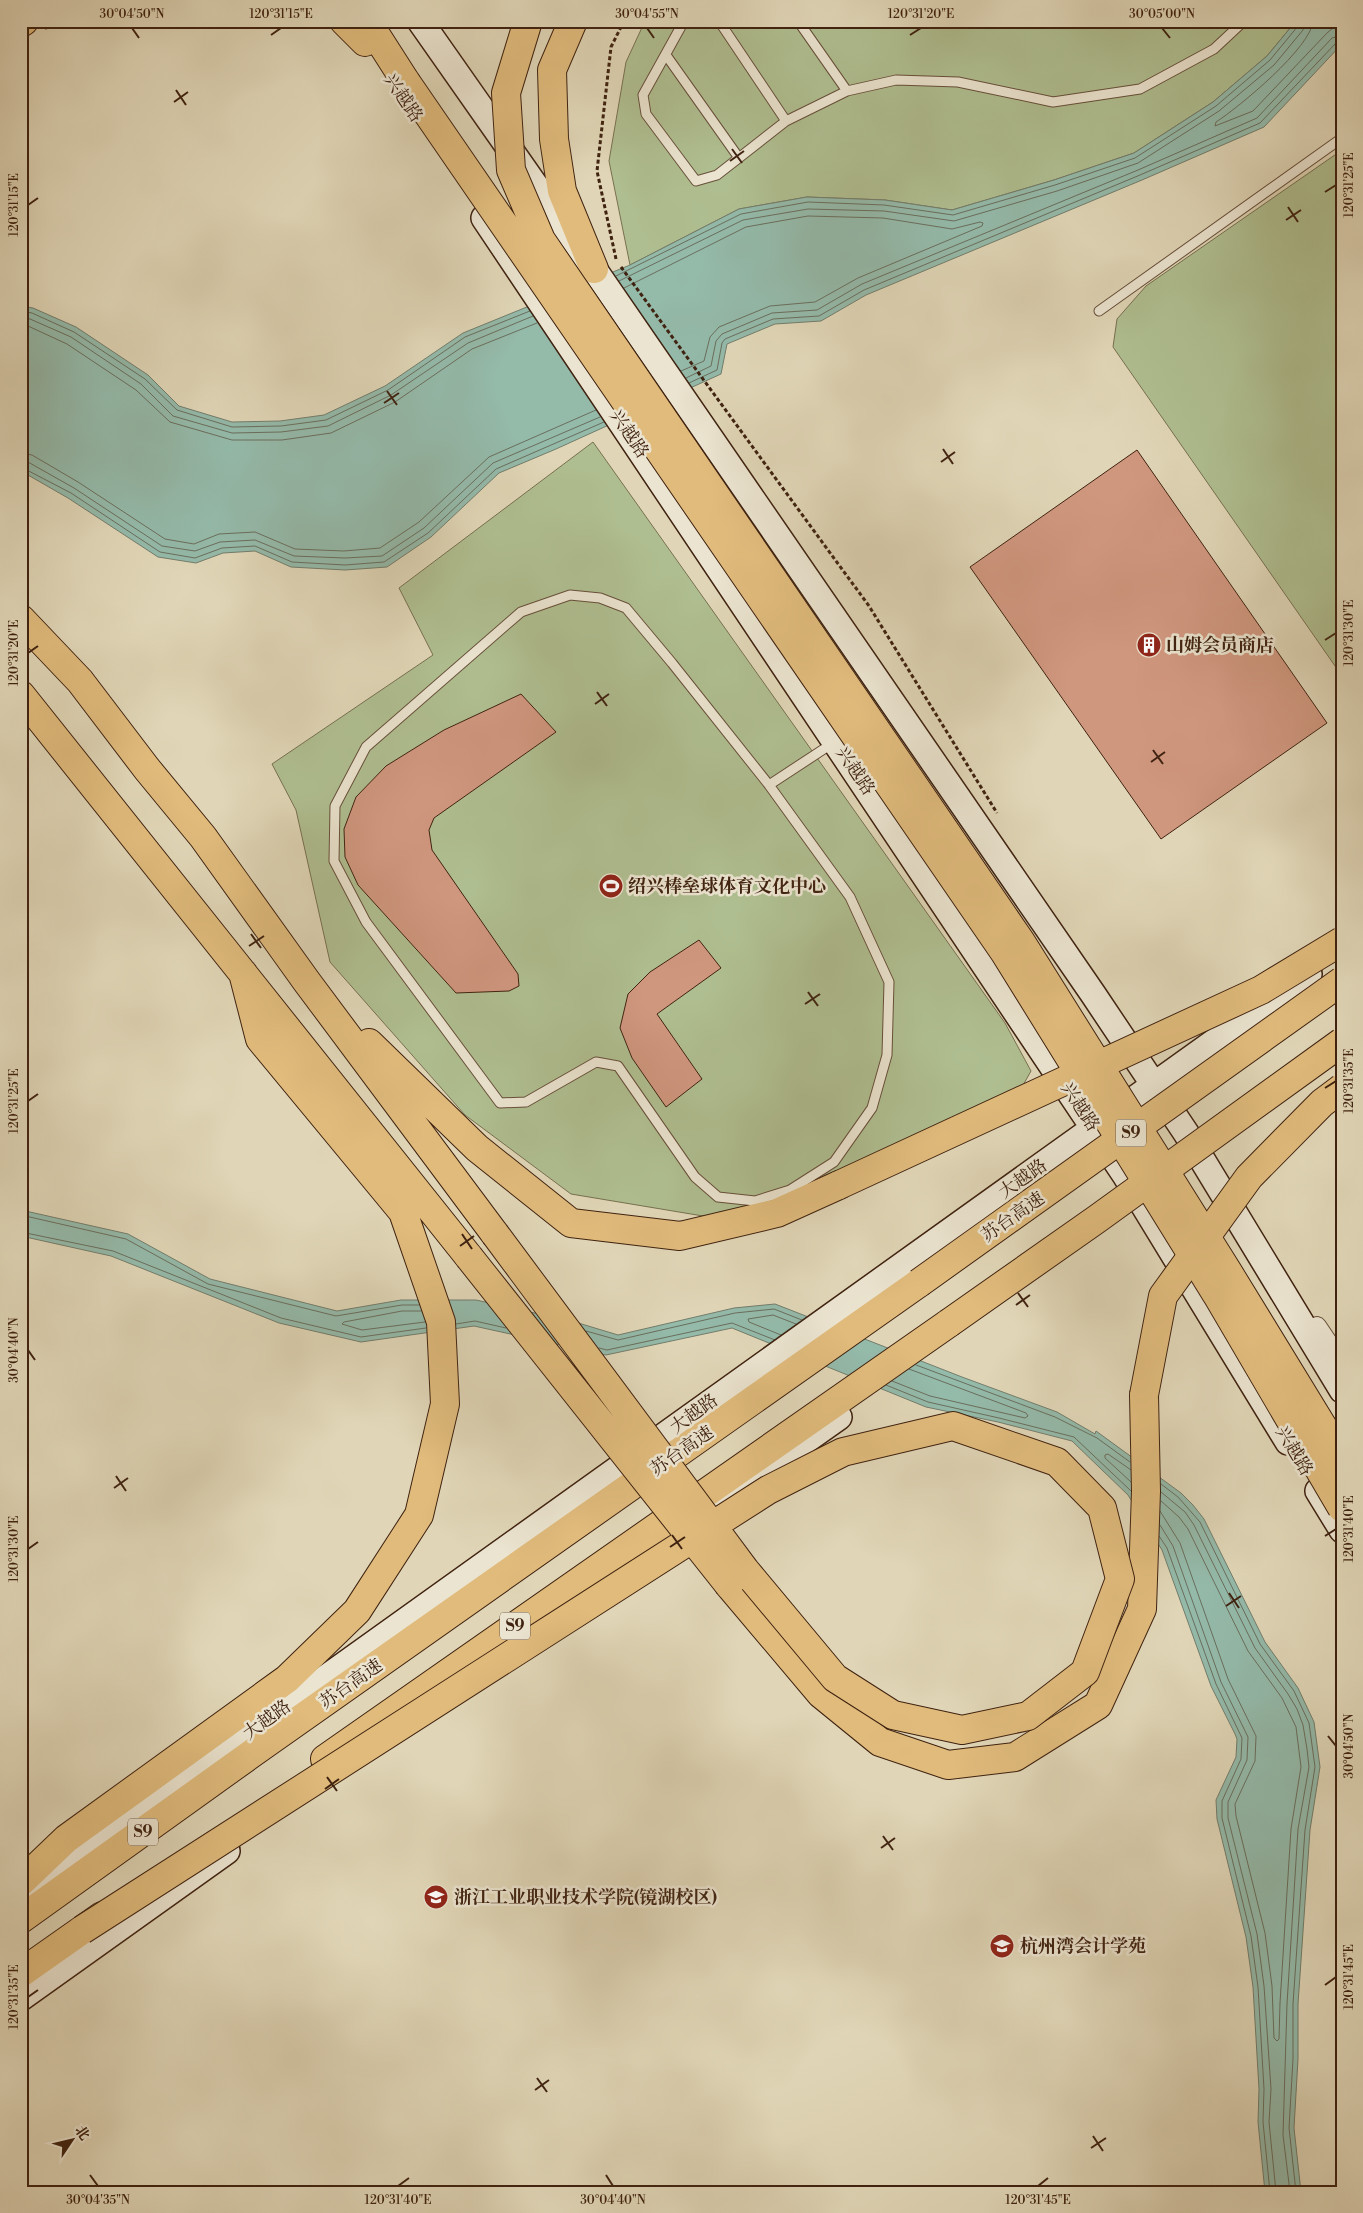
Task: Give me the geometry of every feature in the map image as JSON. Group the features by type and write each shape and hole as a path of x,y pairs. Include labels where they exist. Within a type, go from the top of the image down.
{"highway":[{"path":"344,21 362,28 423,107 1004,953 1217,1296 1342,1508"},
{"path":"528,21 506,93 511,170 541,240 1021,942 1342,1458"},
{"path":"574,21 552,70 554,139 562,192 606,265"},
{"path":"21,619 80,681 147,769 203,837 307,982 656,1450 709,1522 715,1530 745,1570 835,1678 893,1715 962,1730 1028,1716 1085,1672 1120,1579 1102,1508 1057,1462 953,1426 843,1452 768,1490 734,1512 718,1522 709,1528 82,1930"},
{"path":"21,695 728,1585 821,1694 880,1742 948,1765 1015,1757 1098,1705 1142,1609 1146,1491 1144,1395 1163,1296 1249,1176 1322,1103 1342,1088"},
{"path":"307,982 477,1148 572,1223 680,1236 778,1213 1261,990 1342,941"},
{"path":"21,1882 66,1839 287,1679 357,1611 419,1515 445,1404 441,1322 403,1212 260,1039 243,973"},
{"name":"苏台高速","path":"21,1919 298,1721 1075,1173 1342,981"},
{"name":"S9","path":"21,1973 1089,1224 1342,1042"}],"main road":[{"path":"420,21 606,265 687,404 1089,987 1154,1085 1201,1158 1342,1390"},
{"name":"兴越路","path":"362,28 534,294 1094,1128 1342,1530"},
{"name":"大越路","path":"21,1896 1342,951"},
{"path":"21,1998 1342,1058"}],"street":[{"path":"1201,1158 1342,1363"}],"lane":[{"path":"684,21 643,95 646,114 696,181 717,175 786,121 847,91 896,80 958,82 1053,102 1140,89 1214,49 1244,21"},
{"path":"719,21 786,121"},
{"path":"798,21 847,91"},
{"path":"666,54 739,158"},
{"path":"1099,311 1342,138"},
{"path":"570,595 600,598 626,608 769,786 850,897 889,982 887,1054 872,1108 834,1162 790,1190 755,1201 718,1197 695,1177 618,1066 596,1062 526,1102 500,1104 366,922 334,861 335,806 366,746 521,612 570,595"},
{"path":"769,786 836,742"}],"path":[{"path":"29,24 47,28 63,25 69,21"},
{"path":"624,21 611,47 597,171 606,265 712,390 869,606 1002,821"}],"shaded area":[{"path":"645,21 1296,21 1267,56 1213,102 1134,153 1054,180 952,210 885,200 807,197 739,209 630,265 609,161 626,62"},
{"path":"1342,150 1342,676 1113,347 1117,319 1146,286"},
{"name":"绍兴棒垒球体育文化中心","path":"593,442 1005,1023 1031,1071 1022,1087 766,1206 703,1216 571,1194 465,1115 330,962 296,810 272,764 433,655 399,588"}],"water":[{"path":"1296,21 1342,21 1342,44 1264,127 866,295 821,321 775,324 727,344 721,374 499,473 431,537 387,567 345,570 291,567 255,551 223,553 196,563 158,557 68,498 21,471 21,306 33,308 76,327 148,375 179,406 232,422 280,421 324,415 385,386 463,333 630,265 739,209 807,197 885,200 952,210 1054,180 1134,153 1213,102 1267,56"},
{"path":"21,1210 128,1234 210,1279 337,1311 401,1300 476,1300 575,1322 618,1335 734,1308 775,1304 1057,1412 1095,1434 1096,1431 1181,1493 1204,1519 1265,1642 1298,1688 1314,1722 1320,1767 1310,1830 1298,2004 1298,2059 1294,2128 1301,2192 1265,2192 1258,2122 1259,2089 1253,1987 1246,1937 1217,1819 1216,1800 1236,1757 1237,1739 1211,1686 1162,1550 1128,1495 1072,1441 998,1422 926,1407 732,1328 606,1355 474,1326 361,1342 279,1323 111,1256 21,1236"}],"building":[{"name":"山姆会员商店","path":"1137,450 1327,723 1161,839 970,567"},
{"path":"521,694 556,732 434,818 429,830 432,850 518,974 519,986 509,991 456,993 358,885 345,857 344,829 356,797 386,766 444,730"},
{"path":"699,940 721,968 657,1014 702,1079 666,1107 632,1058 620,1028 628,994 650,972"}],"place":[{"name":"山姆会员商店","path":"1149,645"},
{"name":"绍兴棒垒球体育文化中心","path":"611,886"},
{"name":"浙江工业职业技术学院(镜湖校区)","path":"436,1897"},
{"name":"杭州湾会计学苑","path":"1002,1946"}]}
